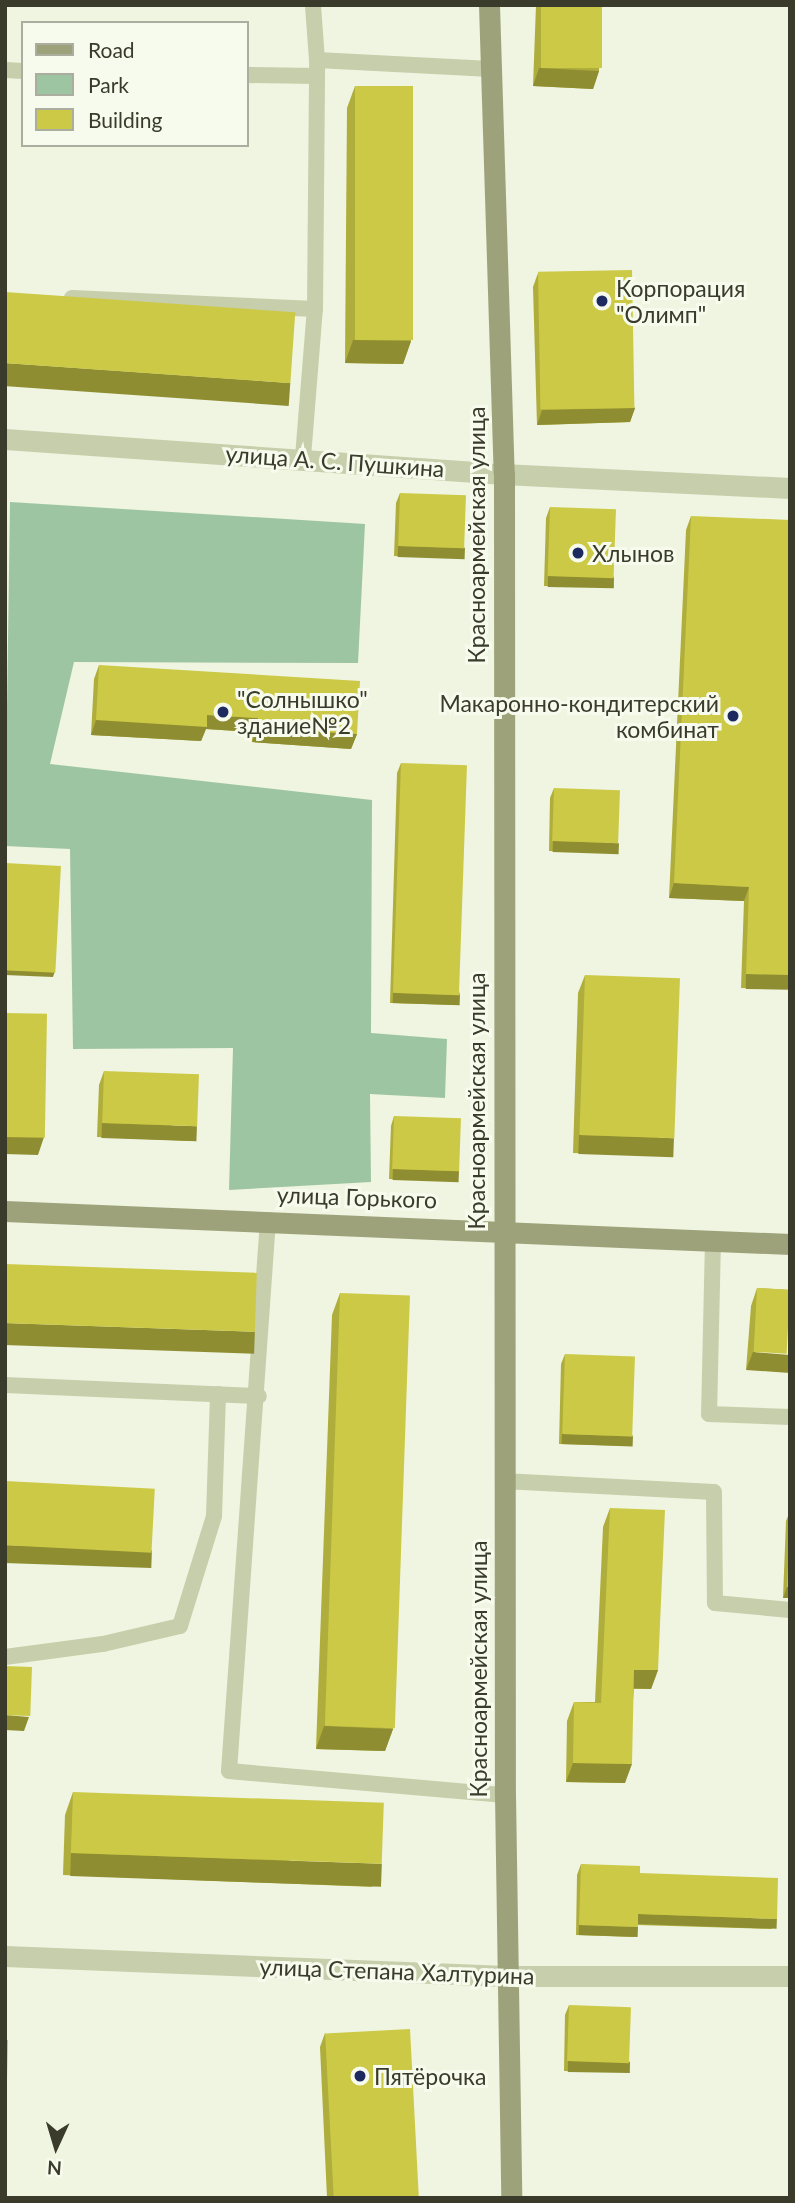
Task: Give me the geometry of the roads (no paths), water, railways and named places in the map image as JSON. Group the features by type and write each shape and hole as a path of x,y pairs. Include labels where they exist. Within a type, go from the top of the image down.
{"main road":[{"name":"Красноармейская улица","path":"489,5 504,474 503,1481 511,2198"},
{"name":"улица Горького","path":"5,1211 502,1229 790,1244"}],"street":[{"name":"улица А. С. Пушкина","path":"5,439 303,457 504,474 790,488"},
{"name":"улица Степана Халтурина","path":"5,1956 507,1976 790,1976"}],"lane":[{"path":"303,457 315,309 317,68 313,5"},
{"path":"248,75 317,68 491,69"},
{"path":"59,297 315,309"},
{"path":"268,1220 259,1396 229,1771 505,1795"},
{"path":"713,1240 709,1414 790,1417"},
{"path":"5,1385 259,1396"},
{"path":"5,1657 103,1644 180,1626 214,1516 218,1394"},
{"path":"503,1481 714,1492 715,1603 790,1611"}],"place":[{"name":"Корпорация \"Олимп\"","path":"602,301"},
{"name":"Хлынов","path":"578,553"},
{"name":"\"Солнышко\" здание№2","path":"223,712"},
{"name":"Макаронно-кондитерский комбинат","path":"733,716"},
{"name":"Пятёрочка","path":"360,2076"}]}
